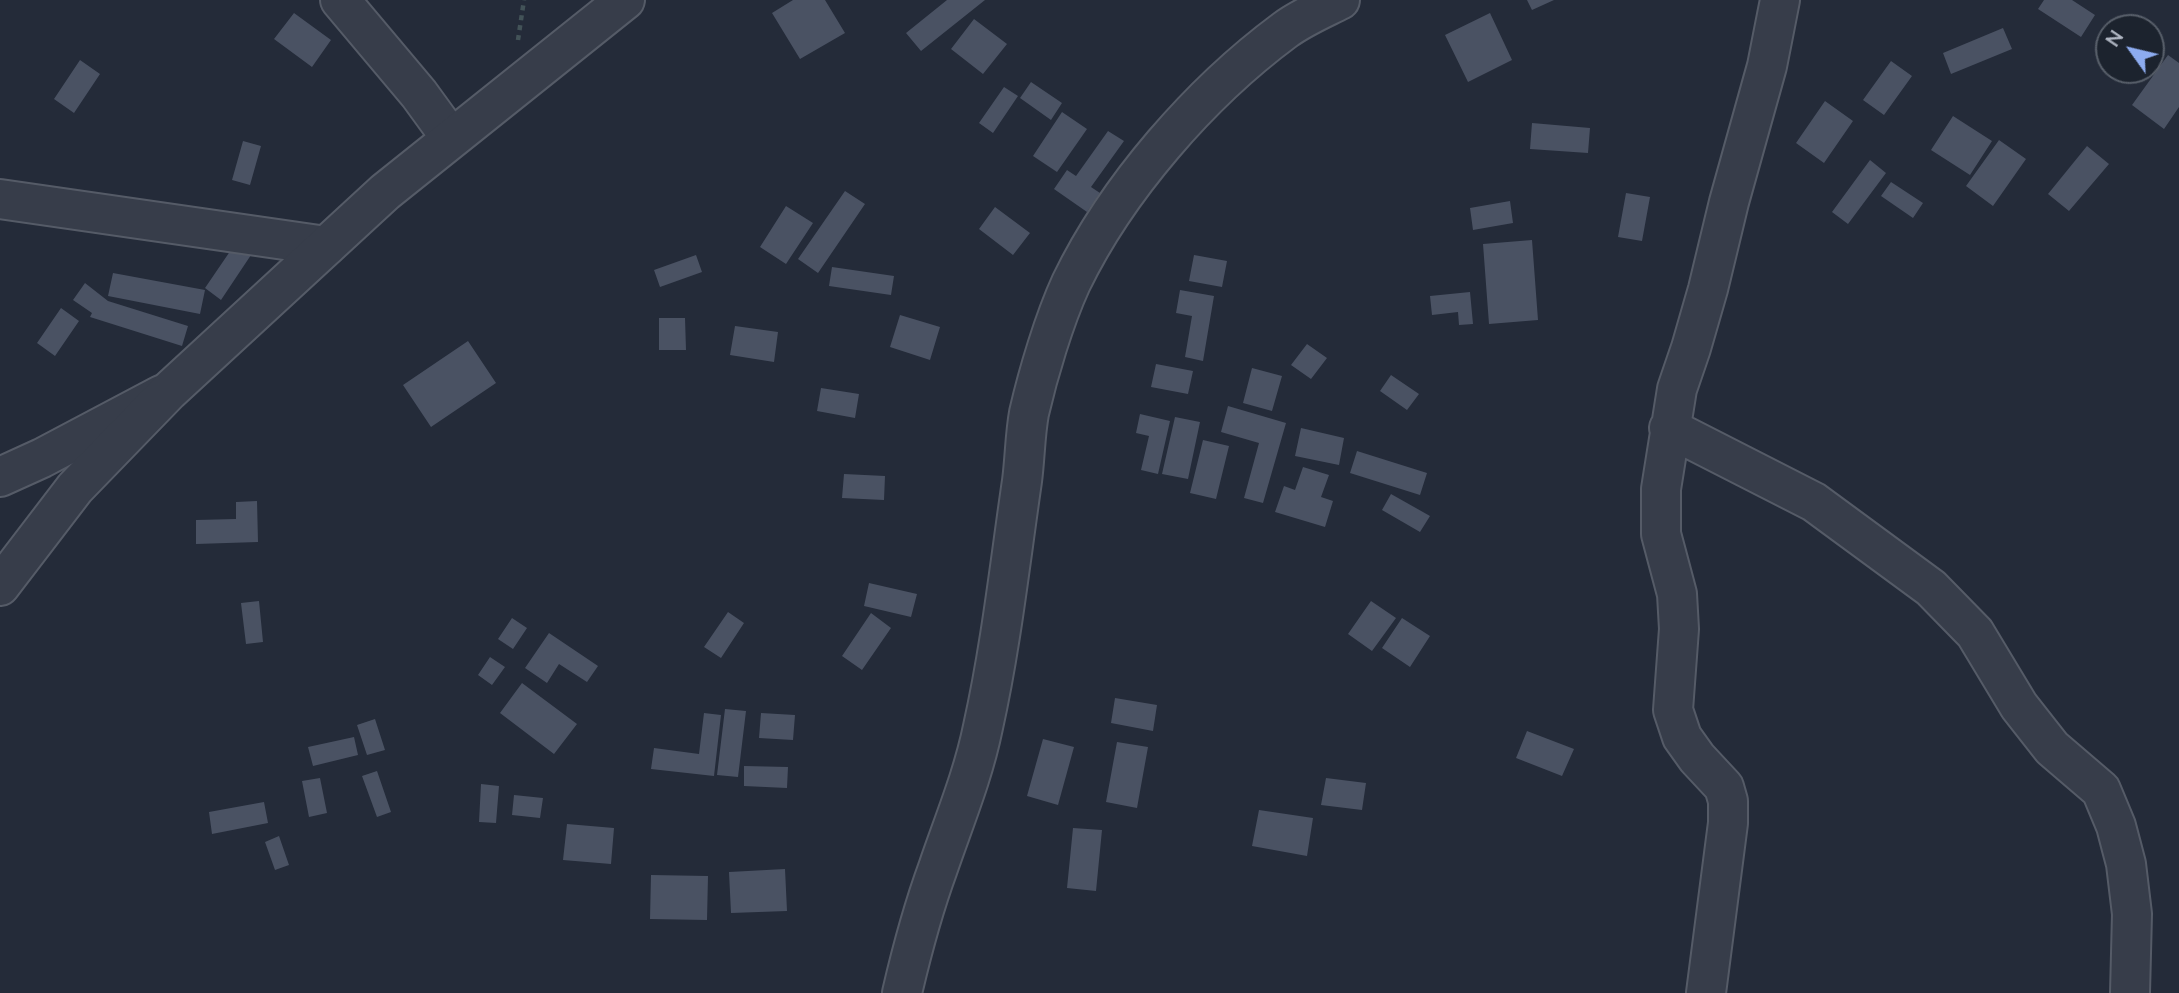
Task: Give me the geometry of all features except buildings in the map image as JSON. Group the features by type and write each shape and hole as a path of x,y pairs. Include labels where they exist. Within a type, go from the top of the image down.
{"street":[{"path":"340,0 419,94 450,138"},
{"path":"0,586 75,488 169,391 385,192 625,0"},
{"path":"902,993 914,939 963,801 982,731 998,655 1029,416 1042,363 1071,284 1121,198 1176,129 1227,80 1279,14 1340,0"},
{"path":"1706,993 1728,823 1728,801 1717,776 1697,758 1682,737 1673,710 1679,629 1677,594 1661,534 1661,489 1677,389 1692,348 1729,202 1748,140 1780,0"},
{"path":"0,199 326,247"},
{"path":"0,477 42,458 169,391"},
{"path":"1669,428 1814,502 1931,588 1975,632 2019,706 2052,748 2101,790 2116,826 2126,864 2132,914 2130,993"}]}
